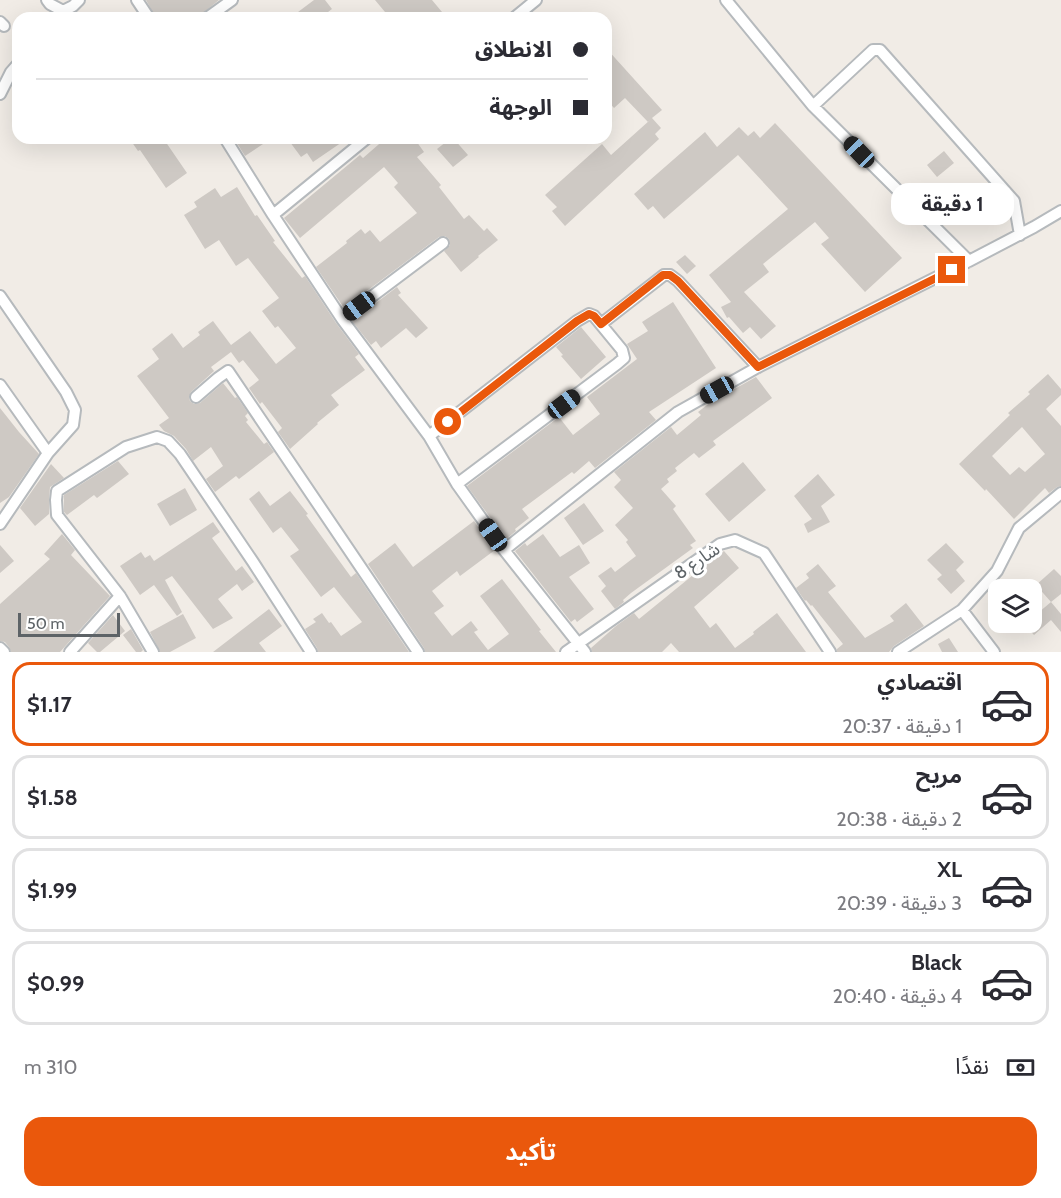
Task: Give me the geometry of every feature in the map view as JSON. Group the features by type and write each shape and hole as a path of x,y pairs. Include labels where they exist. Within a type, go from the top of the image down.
{"street":[{"path":"47,0 63,11 73,6 78,0"},
{"path":"215,12 232,0"},
{"path":"521,12 536,0"},
{"path":"726,0 813,106 969,261"},
{"path":"813,106 873,50 880,50 1014,201 1020,235"},
{"path":"0,94 12,71"},
{"path":"229,144 342,319 429,436 457,484 504,550 581,648"},
{"path":"273,215 361,144"},
{"path":"504,550 678,412 758,367 1020,235 1061,211"},
{"path":"342,319 443,243"},
{"path":"601,324 663,275 670,275 758,367"},
{"path":"0,296 66,392 75,410 73,425 48,453 0,524"},
{"path":"429,436 589,314 594,316 622,350 624,358 457,484"},
{"path":"196,397 228,371 418,652"},
{"path":"0,385 48,453"},
{"path":"153,652 120,596 57,515 56,500 57,490 126,447 157,437 168,441 180,454 311,652"},
{"path":"898,652 962,610 998,571 1019,528 1061,493"},
{"name":"شارع 8","path":"566,652 581,648 720,544 735,540 764,553 830,652"},
{"path":"70,652 120,596"},
{"path":"962,610 994,652"},
{"path":"0,648 4,652"}],"building":[{"path":"146,0 219,0 204,12 153,12"},
{"path":"314,0 325,0 332,9 328,12 298,12"},
{"path":"375,0 432,0 442,12 385,12"},
{"path":"612,55 662,110 652,118 661,128 655,134 659,139 565,226 552,211 557,207 545,195 602,144 611,155 648,122 625,98 614,108 612,106"},
{"path":"775,123 902,258 865,292 821,244 829,238 815,222 763,264 769,272 744,292 776,326 761,339 750,327 743,333 729,317 727,318 721,307 731,302 709,275 788,209 738,155 664,219 653,206 648,210 634,194 705,132 717,147 739,127 748,136 754,131 760,138"},
{"path":"133,144 167,144 187,173 166,188 140,150 138,151"},
{"path":"238,144 263,144 245,156"},
{"path":"291,144 339,144 313,162 307,153 301,157"},
{"path":"379,144 418,144 424,152 417,157 441,185 439,187 464,219 469,215 484,231 487,228 498,240 461,272 444,251 450,245 449,239 445,236 439,237 344,308 316,267 361,229 365,234 370,230 380,242 417,213 394,187 398,183 384,167 300,238 284,218 360,155 363,158"},
{"path":"443,144 458,144 468,155 453,167 437,149"},
{"path":"944,151 954,163 937,177 927,165"},
{"path":"237,187 255,216 257,215 275,241 273,242 302,278 305,276 359,354 355,357 365,370 331,395 339,405 290,449 278,432 282,428 249,388 259,380 243,360 239,363 231,352 211,367 214,371 191,392 190,401 194,404 200,403 223,383 248,413 245,416 248,420 246,422 264,444 267,442 274,452 239,479 236,476 215,492 206,479 223,466 211,447 193,461 174,436 164,431 159,425 169,418 137,376 159,359 152,349 172,333 183,348 200,335 198,332 213,321 231,345 250,331 276,364 296,348 278,326 275,328 262,311 279,298 248,258 236,266 219,240 205,249 184,215 197,207 194,202 215,188 221,197"},
{"path":"685,255 696,266 687,274 676,262"},
{"path":"397,287 401,293 398,295 428,328 416,338 406,328 381,348 376,341 371,345 352,321"},
{"path":"673,302 716,368 649,412 656,420 595,468 589,461 574,474 572,472 522,509 529,518 506,539 467,486 559,417 573,435 600,414 587,397 637,359 627,344 648,331 642,322"},
{"path":"581,327 606,357 581,379 556,347"},
{"path":"1048,374 1061,389 1061,395 1046,409 1061,426 1061,486 1049,493 1045,488 1014,519 959,464 1010,415 1008,413 1030,394 1028,392","holes":["1022,427 1045,454 1025,472 1019,467 1010,475 992,456"]},
{"path":"756,377 772,398 713,441 716,445 699,458 694,453 675,468 677,471 667,479 669,482 661,489 676,506 673,509 696,541 690,545 693,548 631,593 615,609 601,591 606,586 598,576 611,567 615,572 636,556 626,542 628,540 615,525 633,508 614,487 621,480 614,472 671,427 677,435 701,415 698,412 711,402"},
{"path":"0,408 39,454 9,497 0,503"},
{"path":"118,461 129,474 97,498 94,495 67,515 64,512 64,495"},
{"path":"743,462 766,490 729,522 705,494"},
{"path":"51,464 64,478 50,487 49,514 35,526 20,508"},
{"path":"818,474 835,495 821,506 830,522 808,533 804,524 812,519 794,496"},
{"path":"185,488 197,510 170,526 157,504"},
{"path":"259,491 270,506 290,491 351,577 356,573 409,652 318,652 305,629 316,622 313,619 322,613 341,636 362,622 334,587 321,597 290,556 299,550 281,527 273,533 249,499"},
{"path":"584,503 604,531 583,545 564,518"},
{"path":"474,521 495,550 460,576 457,571 432,591 444,606 434,613 452,636 471,621 478,630 474,632 488,650 509,634 480,596 502,579 556,652 425,652 368,564 395,543 413,567"},
{"path":"213,522 220,532 212,538 236,571 242,566 254,582 242,591 237,584 218,599 233,618 213,629 172,576 165,580 182,612 177,616 154,585 140,595 120,566 141,552 145,558 150,555 154,561"},
{"path":"62,534 75,550 71,555 110,596 60,652 11,652 5,642 0,641 0,604 50,559 44,554"},
{"path":"543,534 560,557 579,545 590,563 569,577 594,609 577,622 575,619 571,622 515,551 525,543 527,546"},
{"path":"946,543 964,562 956,570 965,581 951,594 937,579 942,575 927,560"},
{"path":"0,545 14,561 0,573"},
{"path":"724,551 739,568 694,607 710,628 716,623 735,648 777,613 806,652 679,652 671,643 662,652 592,652 591,648 616,626 634,613 639,619"},
{"path":"818,564 836,586 828,592 865,638 894,621 890,616 906,603 924,626 894,646 889,652 837,652 843,644 796,588 809,578 806,574"},
{"path":"1054,569 1061,576 1061,594 1051,602 1042,592 1042,580"},
{"path":"1051,602 1061,614 1061,632 1051,620 1042,628 1042,610"},
{"path":"269,609 282,626 259,643 266,652 213,652"},
{"path":"183,614 196,638 170,652 160,652 150,632"},
{"path":"113,615 125,631 100,652 97,652 88,643"},
{"path":"131,629 143,650 141,652 136,652 123,635"},
{"path":"949,638 958,652 942,652 938,644"}],"route":[{"path":"448,422 577,321 589,314 601,324 663,275 670,275 678,281 758,367 952,270"}]}
